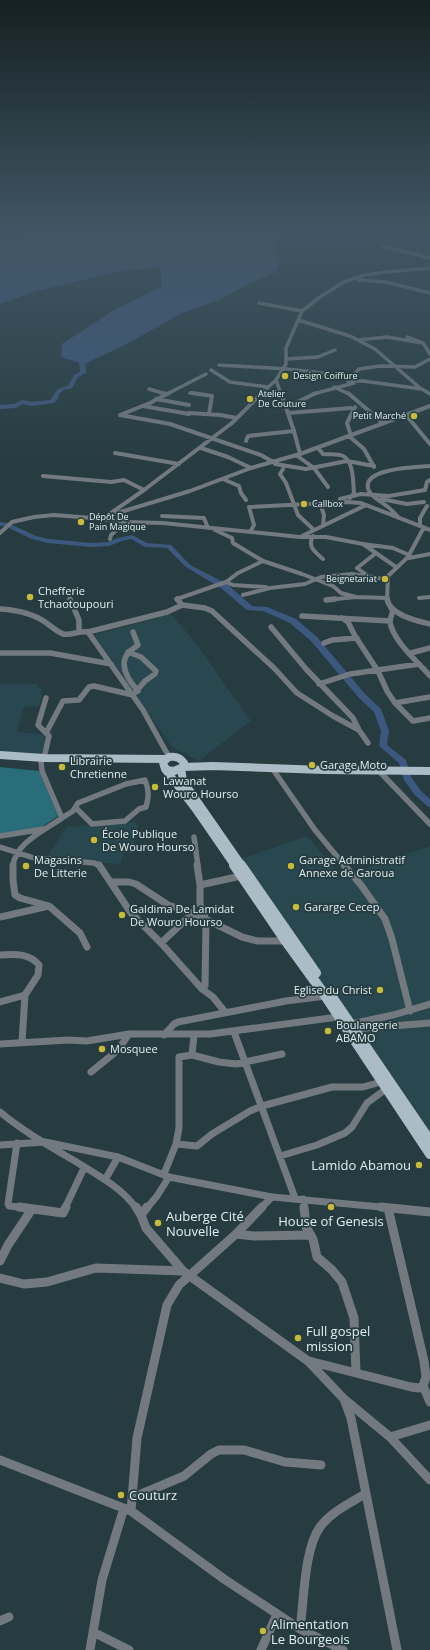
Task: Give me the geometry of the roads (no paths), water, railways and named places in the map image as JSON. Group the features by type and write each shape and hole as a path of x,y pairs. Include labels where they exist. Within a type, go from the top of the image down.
{"main road":[{"path":"0,755 42,760"},
{"path":"0,759 166,763 177,757 182,765 184,781 430,1141"},
{"path":"166,763 174,771 182,765 379,771 430,771"},
{"path":"166,763 285,941 326,996 338,1017 430,1154"}],"street":[{"path":"106,516 201,448 237,418 276,380 284,369 287,359 286,350 302,311"},
{"path":"298,320 350,336 375,349 423,390 430,394"},
{"path":"358,340 387,337 423,343"},
{"path":"407,337 423,343 430,354"},
{"path":"287,359 324,356 335,350"},
{"path":"348,381 358,369 369,367 415,367 430,359"},
{"path":"219,365 284,369 341,376 347,378 348,381 363,381 423,390 430,389"},
{"path":"211,370 230,382 268,387"},
{"path":"206,374 143,406 120,415 170,424 210,439 261,455 274,463 293,468 314,468 347,461 374,466"},
{"path":"276,380 287,407 294,431 298,455 314,468 328,487"},
{"path":"287,407 306,397 334,387 363,381"},
{"path":"334,387 346,392 384,423"},
{"path":"150,389 166,394"},
{"path":"190,394 212,396 209,414"},
{"path":"156,399 189,405"},
{"path":"143,406 190,414 209,414 237,418"},
{"path":"96,518 190,491 251,468 274,463 298,455 430,406"},
{"path":"288,413 306,412 326,408 353,408 347,423 350,436 364,449 374,466 375,474"},
{"path":"406,415 430,444"},
{"path":"246,441 248,436 294,431"},
{"path":"424,437 430,436"},
{"path":"201,448 228,457 251,468"},
{"path":"318,448 323,454 341,456 347,461 353,479 354,493 350,497"},
{"path":"115,453 180,464"},
{"path":"399,518 391,509 370,494 368,482 375,474 393,470 430,466"},
{"path":"283,469 280,474 298,516 306,521 314,530"},
{"path":"43,476 111,482 124,480 144,490"},
{"path":"223,479 239,486 241,493 246,500"},
{"path":"424,502 424,490 427,482 430,480"},
{"path":"336,500 361,494 389,496 424,490"},
{"path":"350,497 363,504 422,528 430,529"},
{"path":"375,497 400,504 424,502 429,506 420,518 422,528 409,557 390,573 388,580 388,604 393,610 390,620 393,630 400,642 430,676"},
{"path":"250,532 254,525 249,507 328,502 363,504"},
{"path":"322,510 328,502"},
{"path":"320,503 323,526"},
{"path":"300,537 363,504"},
{"path":"0,533 8,525 24,518 49,515 96,518 125,522 163,523 300,537 326,536 363,544 393,548 409,557 430,554"},
{"path":"162,516 204,518 210,528 232,538 234,544 243,548 251,555 313,580 333,586 341,593 356,597"},
{"path":"110,539 112,534 125,522"},
{"path":"313,536 310,541 311,548 323,559"},
{"path":"363,544 390,561 396,567"},
{"path":"370,577 362,573 357,567 376,553"},
{"path":"182,605 177,599 226,582 263,561"},
{"path":"242,595 270,588 305,584 321,577 346,574 388,580"},
{"path":"226,582 233,585 257,587 288,586"},
{"path":"326,600 356,597 388,598"},
{"path":"419,598 430,597"},
{"path":"70,599 79,620 79,631"},
{"path":"0,609 16,610 34,616 63,634 72,634 79,631 88,632 167,612 182,605 204,608 212,611 274,668 297,693 333,716 359,730"},
{"path":"391,608 419,622 430,624"},
{"path":"302,616 390,620"},
{"path":"342,618 348,622 378,671 387,691 395,703 413,721 430,718"},
{"path":"272,627 319,684 339,701 353,718 368,743"},
{"path":"88,632 133,695 166,763"},
{"path":"133,632 138,645 128,652 123,662 123,668 126,675 138,691"},
{"path":"324,643 332,640 357,638"},
{"path":"411,653 430,648"},
{"path":"128,652 141,657 156,670 155,674 145,681 133,695"},
{"path":"0,653 50,653 111,664"},
{"path":"319,684 350,674 419,664"},
{"path":"46,733 61,703 66,700 79,700 89,687 94,686 133,695"},
{"path":"395,703 430,697"},
{"path":"46,698 38,722 40,728 49,735 50,740 42,760 42,771 62,818"},
{"path":"272,768 315,830 361,885 385,919 392,939 410,1011"},
{"path":"379,771 430,824"},
{"path":"76,808 92,824 125,820 139,809 146,807 150,797 147,784 145,780 126,784 78,803 76,808 44,829 15,854 12,889 15,895 20,898 50,906 80,933 87,947"},
{"path":"0,836 44,829"},
{"path":"194,837 200,885 200,904 206,920 205,986 202,989"},
{"path":"0,847 15,854 30,857 98,864 112,882 131,913 161,943 202,989 213,997 225,1012"},
{"path":"200,885 241,876"},
{"path":"112,882 129,882 136,884 168,905 193,913 242,937 257,941 285,941"},
{"path":"0,917 50,906"},
{"path":"161,943 193,913"},
{"path":"0,955 24,955 33,958 39,965 38,975 25,995 22,1042"},
{"path":"0,1002 25,995"},
{"path":"164,1035 174,1024 178,1022 303,998 326,996"},
{"path":"352,1026 410,1011 430,1004"},
{"path":"0,1044 69,1040 87,1041 129,1034 194,1035 234,1032 338,1017"},
{"path":"352,1026 430,1023"},
{"path":"234,1032 280,1156 299,1199 306,1227 313,1239 317,1257 332,1270 342,1282 354,1318 356,1373"},
{"path":"91,1072 118,1050 129,1034"},
{"path":"192,1055 194,1035"},
{"path":"141,1215 157,1196 167,1175 176,1144 179,1128 179,1057 192,1055 226,1064 245,1063 282,1054"},
{"path":"176,1144 197,1146 212,1134 250,1111 262,1106 332,1087 384,1086"},
{"path":"280,1156 317,1145 348,1132 354,1126 357,1116 369,1099 384,1086"},
{"path":"0,1112 21,1129 45,1142 105,1180 131,1201 141,1215 146,1228 187,1274 308,1361 344,1399 390,1437 430,1480"},
{"path":"0,1145 45,1142 118,1157 167,1175 272,1197 430,1212"},
{"path":"17,1143 8,1204 11,1207 63,1213 84,1168"},
{"path":"105,1180 118,1157"},
{"path":"90,1650 102,1580 132,1498 137,1438 159,1336 168,1305 173,1294 187,1274 236,1234 272,1197"},
{"path":"388,1208 424,1362 426,1377 424,1386 430,1402"},
{"path":"0,1261 4,1245 32,1209"},
{"path":"236,1234 254,1236 310,1235"},
{"path":"0,1278 24,1284 47,1282 85,1270 101,1268 187,1274"},
{"path":"308,1361 410,1387 419,1388 424,1386"},
{"path":"344,1399 351,1418 365,1494 398,1650"},
{"path":"390,1437 430,1425"},
{"path":"132,1498 184,1476 211,1454 219,1450 244,1450 285,1462 321,1465"},
{"path":"0,1460 128,1510 224,1580 300,1629 343,1650"},
{"path":"300,1629 313,1536 332,1516 365,1494"},
{"path":"261,1650 277,1614"},
{"path":"93,1632 129,1650"}],"waterway":[{"path":"0,407 15,406 22,402 32,404 52,402 55,399 56,393 61,389 70,387 76,376 83,373 82,359 87,354"},
{"path":"0,524 6,524 34,538 48,541 92,545 109,544 120,539 132,537 145,545 169,546 188,566 224,586 250,608 264,609 293,621 314,639 362,696 378,711 385,731 383,746 403,762 407,778 418,793 430,804"}],"place":[{"name":"Design Coiffure","path":"285,376"},
{"name":"Atelier De Couture","path":"250,399"},
{"name":"Petit Marché","path":"414,416"},
{"name":"Callbox","path":"304,504"},
{"name":"Dépôt De Pain Magique","path":"81,522"},
{"name":"Beignetariat","path":"385,579"},
{"name":"Chefferie Tchaotoupouri","path":"30,597"},
{"name":"Garage Moto","path":"312,765"},
{"name":"Librairie Chretienne","path":"62,767"},
{"name":"Lawanat Wouro Hourso","path":"155,787"},
{"name":"École Publique De Wouro Hourso","path":"94,840"},
{"name":"Magasins De Litterie","path":"26,866"},
{"name":"Garage Administratif Annexe de Garoua","path":"291,866"},
{"name":"Gararge Cecep","path":"296,907"},
{"name":"Galdima De Lamidat De Wouro Hourso","path":"122,915"},
{"name":"Eglise du Christ","path":"380,990"},
{"name":"Boulangerie ABAMO","path":"328,1031"},
{"name":"Mosquee","path":"102,1049"},
{"name":"Lamido Abamou","path":"419,1165"},
{"name":"House of Genesis","path":"331,1207"},
{"name":"Auberge Cité Nouvelle","path":"158,1223"},
{"name":"Full gospel mission","path":"298,1338"},
{"name":"Couturz","path":"121,1495"},
{"name":"Alimentation Le Bourgeois","path":"263,1631"}]}
